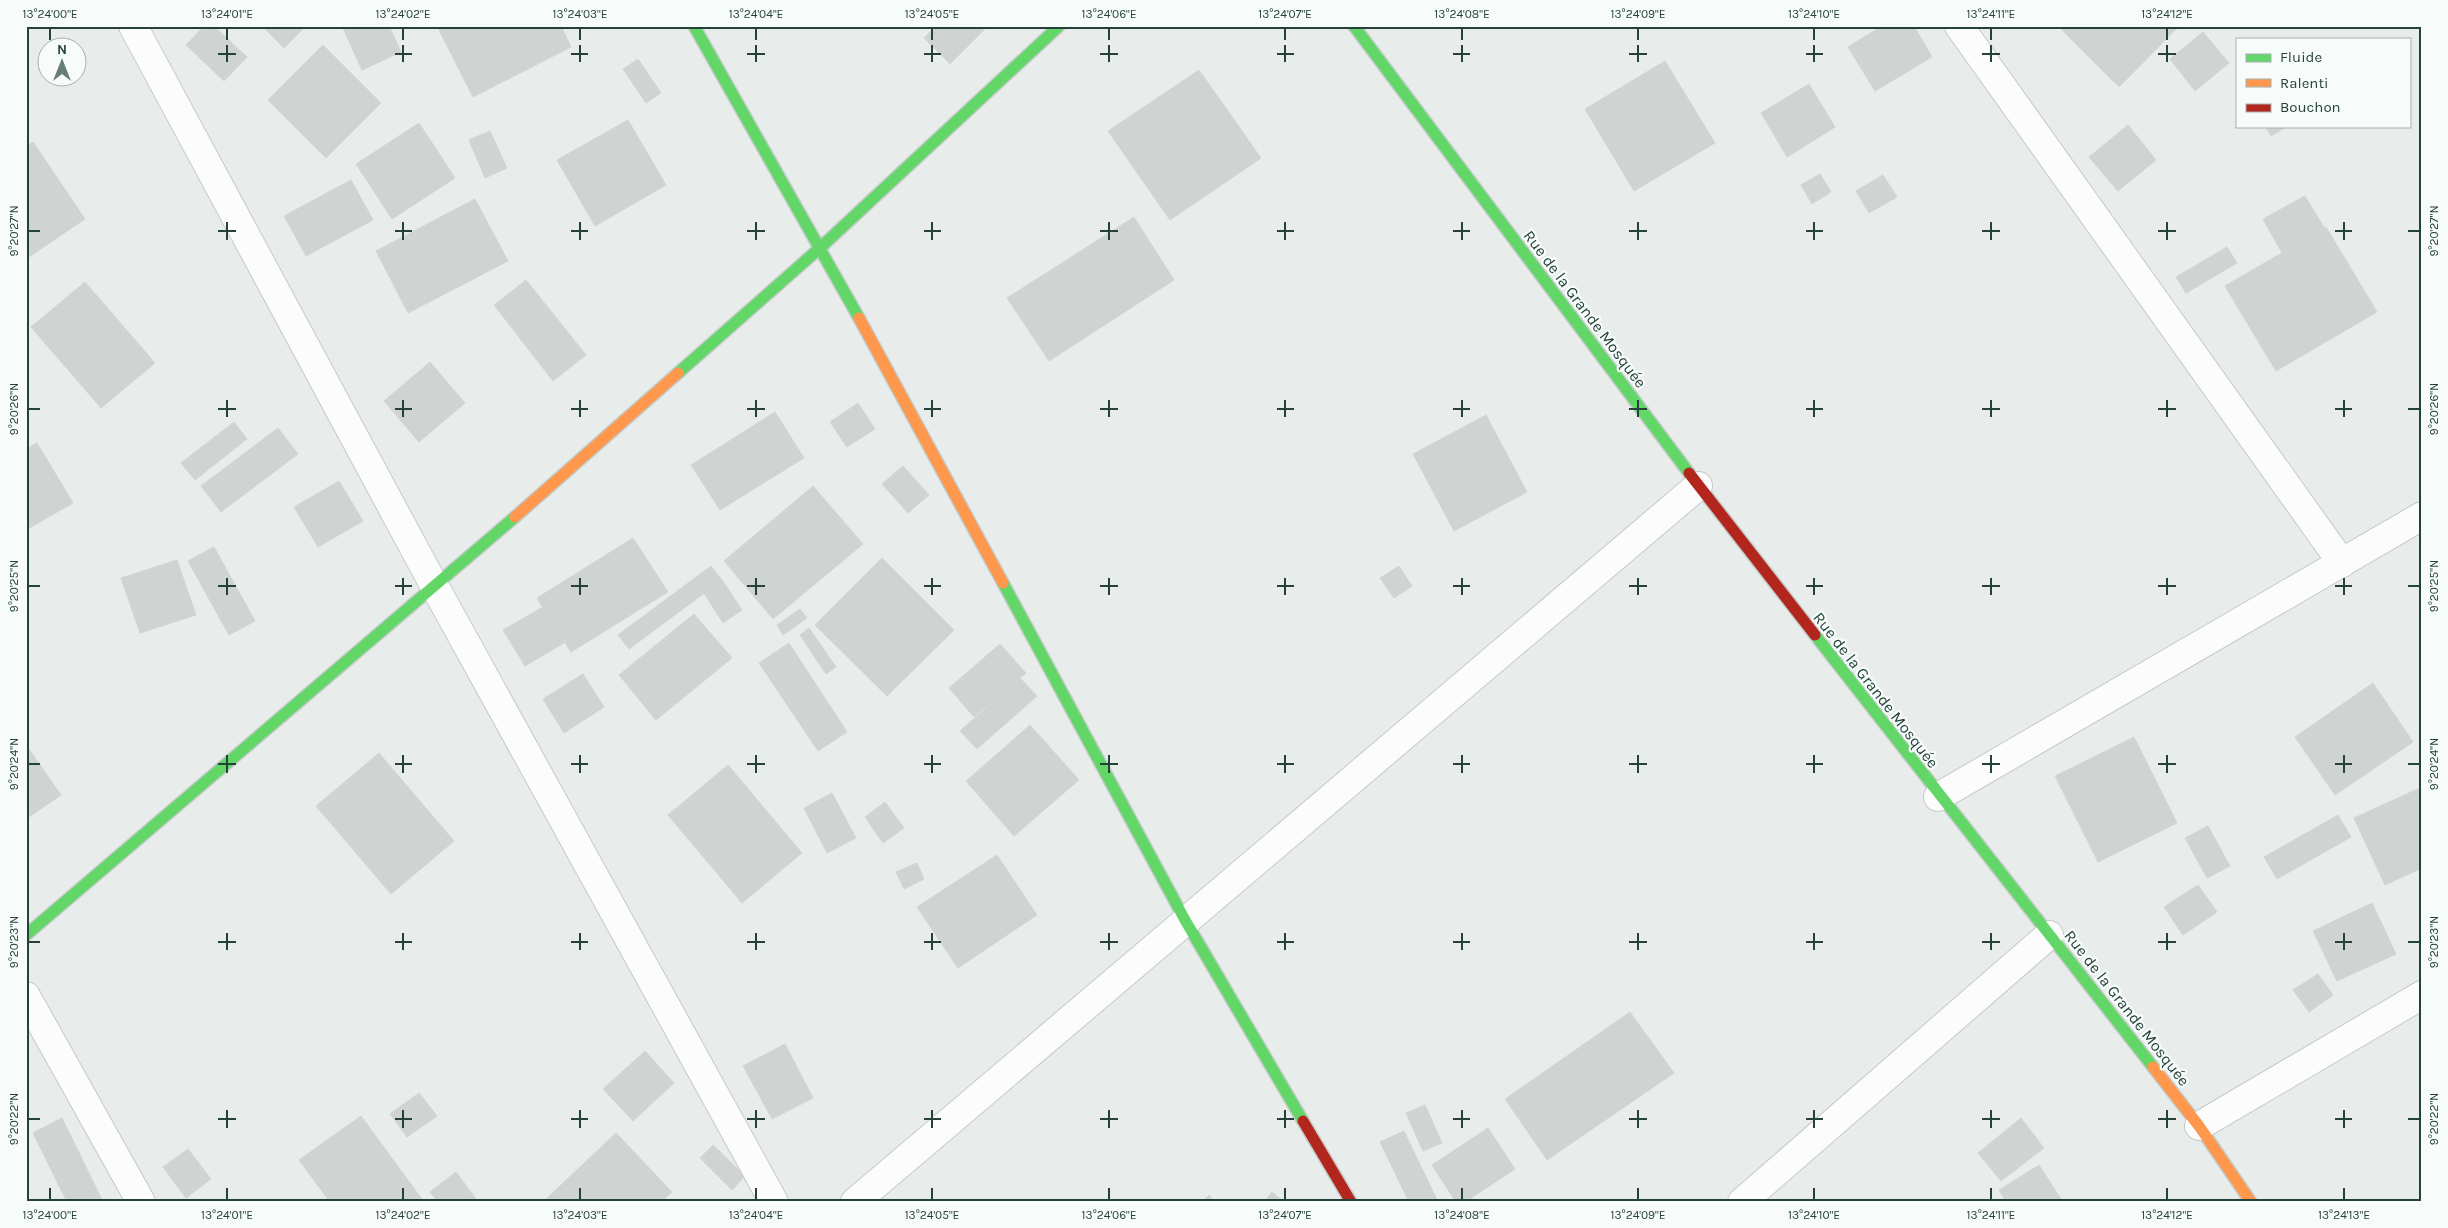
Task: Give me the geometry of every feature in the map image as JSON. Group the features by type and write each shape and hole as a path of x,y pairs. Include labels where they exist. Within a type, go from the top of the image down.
{"street":[{"path":"133,26 435,588 774,1202"},
{"path":"694,26 821,247 1185,920 1351,1202"},
{"path":"26,935 435,588 821,247 1059,26"},
{"name":"Rue de la Grande Mosquée","path":"1354,26 1698,486 1938,796 2199,1126 2251,1202"},
{"path":"1959,26 2342,563"},
{"path":"855,1202 1698,486"},
{"path":"1938,796 2422,516"},
{"path":"1742,1202 2049,935"},
{"path":"2199,1126 2422,995"},
{"path":"26,996 141,1202"}],"building":[{"path":"204,26 214,26 247,57 224,81 186,45"},
{"path":"262,26 306,26 284,48"},
{"path":"342,26 389,26 401,52 362,70"},
{"path":"437,26 561,26 571,47 473,97"},
{"path":"936,26 988,26 950,64 924,38"},
{"path":"1882,26 1914,26 1932,57 1875,91 1848,47"},
{"path":"2058,26 2179,26 2119,87"},
{"path":"2203,32 2229,63 2195,91 2170,59"},
{"path":"323,45 381,103 326,158 268,100"},
{"path":"638,59 661,93 646,103 623,69"},
{"path":"1665,61 1715,143 1634,191 1585,109"},
{"path":"1199,70 1261,158 1170,220 1108,131"},
{"path":"1809,84 1835,127 1787,157 1761,113"},
{"path":"628,120 666,185 595,226 557,160"},
{"path":"419,123 455,178 392,219 356,164"},
{"path":"2128,125 2156,160 2118,191 2089,157"},
{"path":"2266,128 2285,128 2271,136"},
{"path":"490,131 507,168 485,178 469,140"},
{"path":"33,142 85,219 26,259 26,147"},
{"path":"1820,174 1831,192 1812,204 1801,185"},
{"path":"1883,175 1897,197 1869,213 1856,191"},
{"path":"351,180 373,220 306,256 284,216"},
{"path":"2305,196 2325,229 2282,253 2263,219"},
{"path":"475,199 508,261 408,313 376,251"},
{"path":"1134,217 1174,280 1049,361 1007,298"},
{"path":"2326,227 2377,312 2276,371 2225,286"},
{"path":"2227,247 2237,263 2186,293 2176,277"},
{"path":"526,280 586,355 553,381 494,305"},
{"path":"85,282 155,363 101,408 31,327"},
{"path":"430,362 465,403 419,442 384,401"},
{"path":"858,403 875,429 847,447 830,422"},
{"path":"775,412 804,458 720,510 691,465"},
{"path":"1486,415 1527,492 1454,531 1413,454"},
{"path":"234,422 247,439 195,480 181,463"},
{"path":"278,428 298,454 221,512 201,486"},
{"path":"37,443 73,503 26,530 26,449"},
{"path":"903,466 929,495 908,513 882,484"},
{"path":"339,481 363,521 318,547 294,507"},
{"path":"813,486 863,544 773,619 724,561"},
{"path":"633,538 668,592 571,652 537,598"},
{"path":"214,547 255,621 229,635 188,561"},
{"path":"882,558 954,630 887,696 815,625"},
{"path":"177,560 196,615 140,633 121,578"},
{"path":"711,566 722,580 629,649 618,635"},
{"path":"1399,566 1412,586 1394,598 1380,578"},
{"path":"722,580 742,610 723,623 704,593"},
{"path":"543,607 564,643 525,666 503,630"},
{"path":"800,609 807,618 783,635 777,625"},
{"path":"694,614 732,658 656,720 619,675"},
{"path":"809,628 836,667 826,674 800,635"},
{"path":"789,643 847,732 818,751 759,663"},
{"path":"1000,644 1026,673 974,717 949,688"},
{"path":"583,674 604,707 564,733 543,699"},
{"path":"1020,678 1037,696 977,749 960,731"},
{"path":"2373,683 2413,742 2335,795 2295,737"},
{"path":"1030,725 1079,780 1014,836 966,781"},
{"path":"2134,737 2177,823 2098,862 2055,776"},
{"path":"26,745 61,795 26,819"},
{"path":"379,753 454,841 391,894 316,806"},
{"path":"728,765 802,853 742,903 668,815"},
{"path":"2422,787 2422,868 2385,885 2354,818"},
{"path":"832,793 856,838 827,853 804,808"},
{"path":"885,802 904,828 883,843 865,817"},
{"path":"2338,815 2351,837 2277,879 2264,857"},
{"path":"2208,826 2230,866 2207,878 2185,838"},
{"path":"997,855 1037,915 958,968 917,907"},
{"path":"917,863 924,879 904,889 896,872"},
{"path":"2198,885 2217,912 2183,935 2164,907"},
{"path":"2372,903 2396,954 2337,981 2313,931"},
{"path":"2318,974 2333,995 2309,1012 2293,990"},
{"path":"1630,1012 1674,1073 1547,1160 1505,1099"},
{"path":"785,1044 813,1098 772,1119 743,1066"},
{"path":"645,1051 674,1083 633,1121 603,1089"},
{"path":"419,1093 437,1116 407,1137 390,1114"},
{"path":"1425,1105 1442,1143 1423,1151 1406,1113"},
{"path":"361,1116 424,1202 330,1202 299,1160"},
{"path":"62,1118 103,1202 67,1202 33,1133"},
{"path":"2021,1118 2044,1148 2001,1181 1978,1153"},
{"path":"1488,1128 1515,1169 1465,1202 1456,1202 1432,1165"},
{"path":"1404,1131 1438,1202 1409,1202 1380,1142"},
{"path":"616,1133 672,1192 661,1202 543,1202"},
{"path":"713,1145 745,1176 732,1190 700,1158"},
{"path":"188,1149 211,1179 186,1198 163,1167"},
{"path":"2039,1165 2063,1202 2006,1202 1999,1190"},
{"path":"456,1172 476,1199 472,1202 438,1202 430,1192"},
{"path":"1272,1192 1284,1202 1264,1202"},
{"path":"1209,1195 1215,1202 1203,1202"}],"traffic: fast":[{"path":"694,26 859,318"},
{"path":"678,373 821,247 1059,26"},
{"path":"1354,26 1689,473"},
{"path":"26,935 515,517"},
{"path":"1003,583 1185,920 1303,1121"},
{"path":"1815,635 2153,1067"}],"traffic: slow":[{"path":"859,318 1003,583"},
{"path":"515,517 678,373"},
{"path":"2153,1067 2199,1126 2251,1202"}],"traffic: jam":[{"path":"1689,473 1815,635"},
{"path":"1303,1121 1351,1202"}]}
